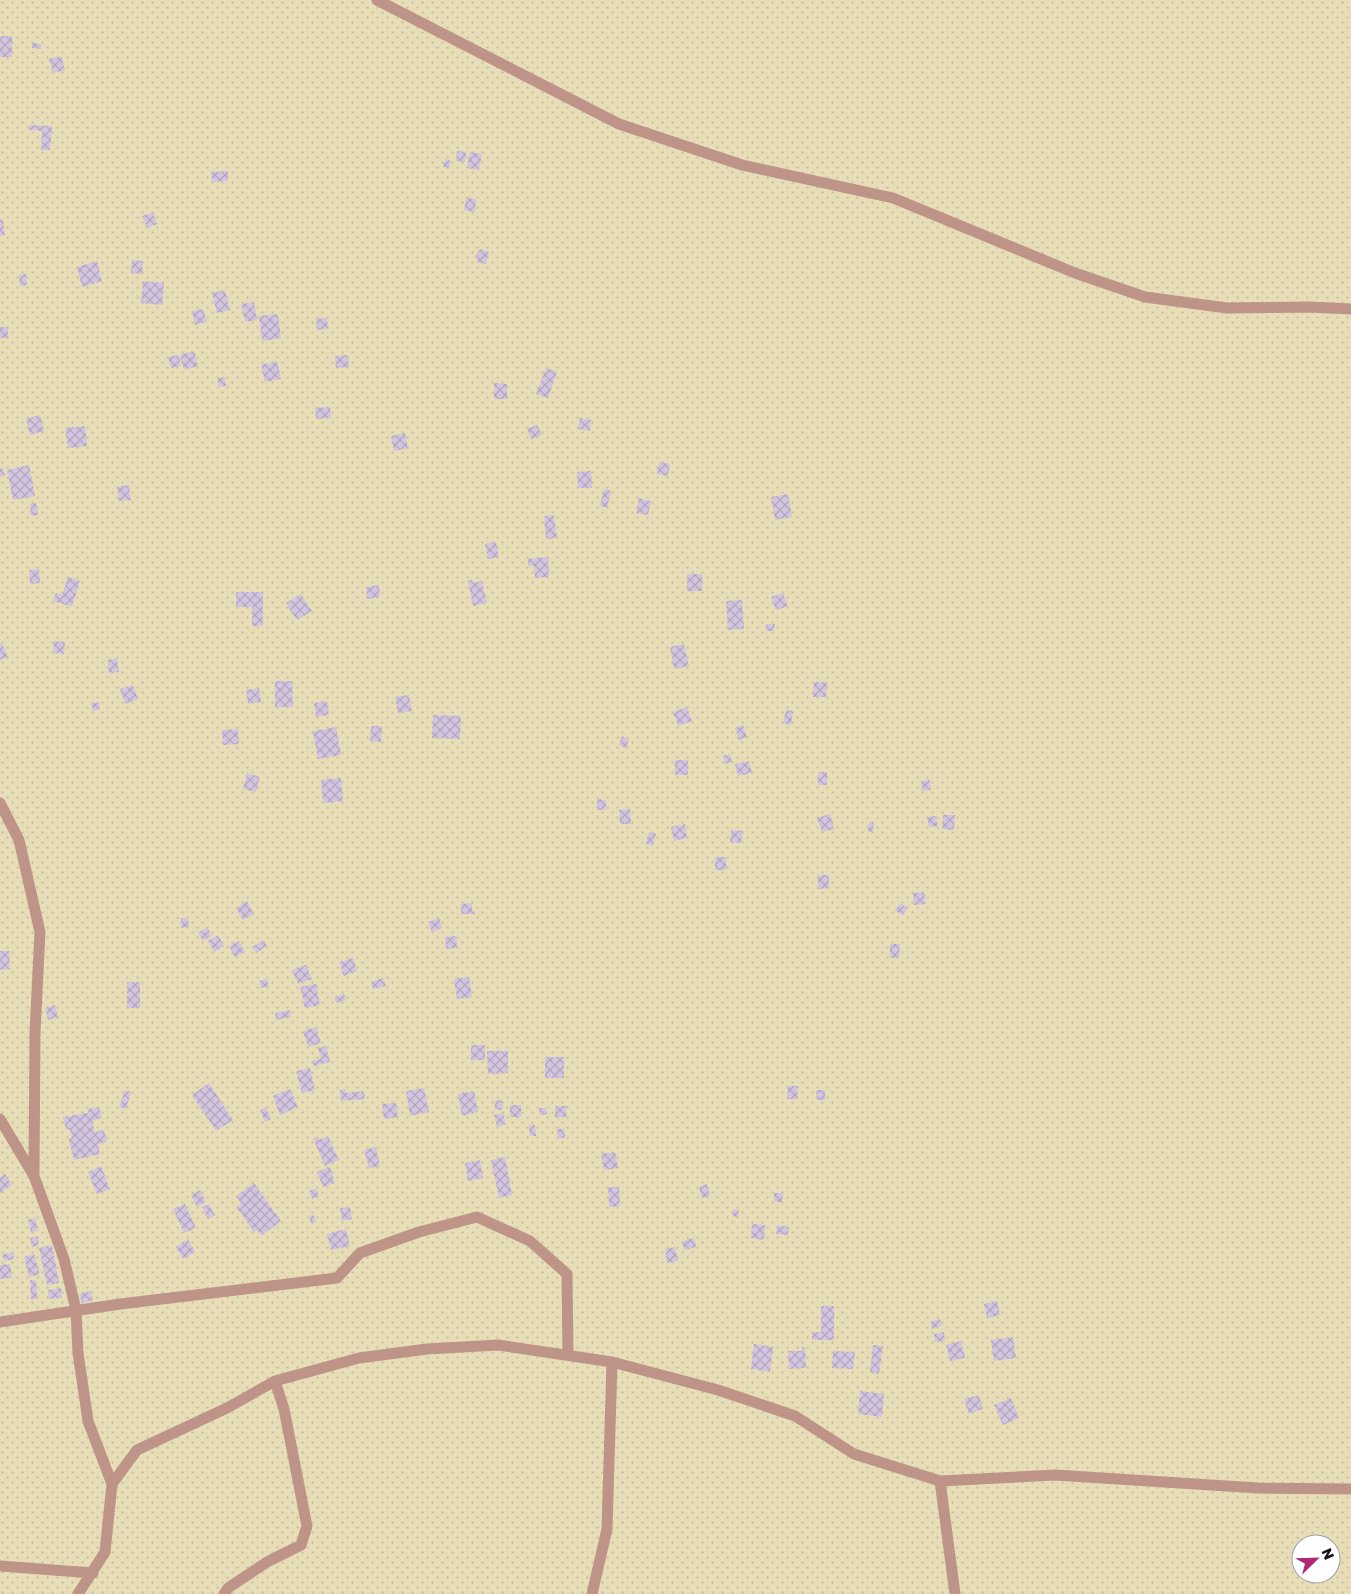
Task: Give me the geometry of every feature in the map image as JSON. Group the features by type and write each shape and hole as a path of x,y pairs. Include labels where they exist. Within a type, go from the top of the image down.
{"street":[{"path":"377,0 619,124 742,164 893,198 1075,272 1145,297 1227,308 1309,307 1351,309"},
{"path":"0,803 19,840 40,932 34,1176"},
{"path":"0,1119 34,1176 64,1259 76,1310 78,1353 88,1421 112,1484 105,1552 78,1594"},
{"path":"0,1322 233,1289 337,1278 360,1253 419,1232 477,1217 530,1241 567,1274 568,1355"},
{"path":"112,1484 136,1450 228,1408 275,1381 359,1358 427,1349 498,1345 612,1362 718,1390 795,1416 854,1454 940,1480 1055,1476 1258,1488 1351,1489"},
{"path":"592,1594 607,1529 612,1362"},
{"path":"224,1594 228,1588 267,1562 301,1545 307,1526 284,1409 275,1381"},
{"path":"940,1480 955,1594"},
{"path":"0,1566 93,1573"}],"sand":[{"path":"0,0 1351,0 1351,1594 0,1594"}],"building":[{"path":"0,36 12,36 12,57 0,57"},
{"path":"32,43 41,44 41,49 32,48"},
{"path":"61,56 65,70 53,73 49,59"},
{"path":"29,125 52,126 50,150 41,150 42,131 29,130"},
{"path":"457,151 466,152 465,162 456,161"},
{"path":"470,152 482,154 479,170 467,168"},
{"path":"445,159 451,161 449,168 443,167"},
{"path":"228,171 228,181 212,182 211,172"},
{"path":"466,198 476,199 475,212 464,210"},
{"path":"153,212 157,224 147,228 142,216"},
{"path":"3,219 5,235 0,236 0,220"},
{"path":"480,249 489,252 486,264 477,262 478,258 475,257"},
{"path":"132,260 143,261 142,274 131,273"},
{"path":"97,261 102,281 82,287 77,267"},
{"path":"26,274 27,285 20,286 19,275"},
{"path":"143,281 164,283 162,305 141,303"},
{"path":"225,290 230,310 217,313 212,293"},
{"path":"254,302 257,320 245,322 241,304"},
{"path":"203,309 207,322 195,325 192,311"},
{"path":"278,314 281,338 262,341 259,316"},
{"path":"327,318 328,329 317,330 316,319"},
{"path":"0,327 8,327 8,338 0,338"},
{"path":"194,351 198,366 184,370 180,355"},
{"path":"179,355 181,366 171,368 168,357"},
{"path":"348,355 349,367 336,368 335,356"},
{"path":"277,361 281,379 265,382 261,365"},
{"path":"546,368 557,372 548,398 536,394"},
{"path":"225,377 226,386 218,387 218,378"},
{"path":"494,383 507,384 507,399 494,399"},
{"path":"330,407 331,418 316,419 315,408"},
{"path":"40,415 44,431 30,435 26,419"},
{"path":"580,418 591,420 590,431 578,429"},
{"path":"537,425 542,435 531,439 527,429"},
{"path":"85,426 87,446 68,448 65,428"},
{"path":"405,433 408,448 394,451 391,436"},
{"path":"659,462 670,464 668,476 657,474"},
{"path":"29,465 35,496 13,500 7,470"},
{"path":"3,468 5,475 0,477 0,469"},
{"path":"591,471 592,488 578,488 577,472"},
{"path":"129,485 131,500 119,501 117,487"},
{"path":"604,489 611,491 607,508 600,506"},
{"path":"788,494 792,517 775,520 771,497"},
{"path":"639,498 651,501 648,515 636,513"},
{"path":"36,503 38,515 31,516 30,504"},
{"path":"554,515 557,538 546,539 544,516"},
{"path":"496,542 499,557 488,559 485,544"},
{"path":"548,557 549,577 535,578 534,566 528,566 528,559"},
{"path":"39,569 40,583 30,584 29,570"},
{"path":"687,574 702,574 702,591 687,591"},
{"path":"68,577 80,581 72,607 53,601 56,593 62,595"},
{"path":"472,580 473,583 482,581 487,603 473,606 468,581"},
{"path":"379,585 380,597 367,599 366,587"},
{"path":"236,592 263,592 263,626 252,626 252,607 236,607"},
{"path":"783,593 788,606 776,610 771,597"},
{"path":"301,594 312,611 297,620 286,603"},
{"path":"742,600 744,629 728,630 726,601"},
{"path":"766,624 775,624 774,631 766,631"},
{"path":"54,641 65,642 64,654 53,653"},
{"path":"2,643 8,657 0,660 0,644"},
{"path":"684,644 689,666 674,669 670,647"},
{"path":"117,658 119,672 109,673 108,660"},
{"path":"275,681 292,681 293,707 275,707"},
{"path":"814,682 827,682 826,697 813,697"},
{"path":"133,685 138,699 125,704 120,689"},
{"path":"259,688 261,702 248,704 246,690"},
{"path":"409,695 412,711 398,713 395,697"},
{"path":"327,701 329,715 316,717 314,703"},
{"path":"99,702 100,709 93,711 91,704"},
{"path":"687,707 692,721 678,726 673,712"},
{"path":"786,710 793,711 791,725 783,723"},
{"path":"433,715 461,716 460,739 432,738"},
{"path":"743,725 747,737 739,740 735,728"},
{"path":"371,726 382,726 381,742 370,741"},
{"path":"336,727 341,755 318,759 313,731"},
{"path":"238,729 239,744 223,745 222,730"},
{"path":"622,736 629,739 626,748 619,745"},
{"path":"730,754 732,762 725,764 723,756"},
{"path":"675,760 688,760 688,775 675,775"},
{"path":"749,761 752,773 738,776 735,764"},
{"path":"818,772 827,772 827,785 818,785"},
{"path":"247,773 260,777 256,792 243,789"},
{"path":"341,778 343,801 323,803 321,780"},
{"path":"930,780 931,790 922,791 921,781"},
{"path":"597,799 606,800 606,810 597,810"},
{"path":"630,809 631,824 620,824 619,810"},
{"path":"830,814 834,829 822,832 817,818"},
{"path":"943,815 955,815 954,830 942,829"},
{"path":"936,816 938,826 929,827 927,817"},
{"path":"869,822 874,822 873,832 868,831"},
{"path":"685,824 687,838 674,841 671,827"},
{"path":"731,830 743,831 741,843 730,842"},
{"path":"649,832 656,834 653,846 646,844"},
{"path":"715,857 726,857 726,870 715,870"},
{"path":"818,875 829,875 829,888 818,889"},
{"path":"924,892 926,904 914,905 913,893"},
{"path":"247,901 254,914 243,920 236,908"},
{"path":"472,903 472,911 475,911 475,914 461,914 461,904"},
{"path":"900,903 908,908 903,915 895,911"},
{"path":"181,918 188,918 189,927 181,928"},
{"path":"439,918 442,928 432,932 428,922"},
{"path":"207,927 212,936 203,941 198,933"},
{"path":"218,935 224,946 214,952 208,941"},
{"path":"456,936 457,948 446,949 445,937"},
{"path":"264,940 267,946 256,953 252,947"},
{"path":"239,941 245,952 235,957 229,946"},
{"path":"890,944 900,944 899,958 890,958"},
{"path":"0,951 9,951 10,969 0,970"},
{"path":"353,958 357,971 344,976 339,962"},
{"path":"306,965 312,979 298,984 292,970"},
{"path":"469,977 472,997 457,999 454,979"},
{"path":"383,978 386,986 373,989 371,982"},
{"path":"267,979 269,986 261,988 259,981"},
{"path":"127,982 140,982 140,1008 127,1008"},
{"path":"316,984 320,1005 305,1008 300,987"},
{"path":"344,994 346,1000 336,1003 334,997"},
{"path":"55,1005 58,1017 48,1020 45,1008"},
{"path":"290,1010 291,1017 276,1020 275,1013"},
{"path":"316,1027 321,1043 308,1047 303,1031"},
{"path":"471,1045 485,1045 485,1060 471,1060"},
{"path":"326,1046 330,1062 314,1066 312,1061 321,1059 318,1048"},
{"path":"487,1051 508,1051 508,1073 488,1074"},
{"path":"545,1057 564,1057 564,1078 545,1078"},
{"path":"310,1068 315,1090 302,1093 296,1071"},
{"path":"209,1083 233,1120 216,1131 192,1095"},
{"path":"788,1086 798,1086 797,1099 787,1099"},
{"path":"424,1088 429,1112 410,1116 406,1091"},
{"path":"290,1089 298,1107 280,1115 273,1096"},
{"path":"345,1089 346,1093 364,1091 365,1099 341,1101 340,1090"},
{"path":"125,1090 131,1092 126,1109 119,1107"},
{"path":"816,1090 825,1090 825,1100 817,1100"},
{"path":"474,1091 478,1112 462,1116 458,1094"},
{"path":"496,1100 503,1101 502,1110 494,1109"},
{"path":"396,1103 398,1117 384,1119 382,1104"},
{"path":"510,1105 521,1105 521,1117 510,1117"},
{"path":"555,1106 567,1106 566,1117 555,1117"},
{"path":"99,1107 102,1118 92,1121 95,1132 104,1130 107,1142 98,1144 100,1154 74,1160 69,1140 72,1137 70,1130 66,1129 63,1117 88,1113 89,1109"},
{"path":"266,1107 271,1119 265,1122 260,1110"},
{"path":"539,1108 546,1108 547,1114 540,1115"},
{"path":"503,1113 506,1124 497,1127 494,1115"},
{"path":"529,1125 535,1125 536,1136 530,1136"},
{"path":"557,1129 564,1129 565,1138 558,1138"},
{"path":"328,1136 339,1160 325,1166 313,1138 317,1137 318,1140"},
{"path":"376,1147 380,1166 369,1168 364,1150"},
{"path":"615,1152 618,1168 604,1170 601,1154"},
{"path":"505,1157 512,1195 499,1198 491,1160"},
{"path":"480,1160 483,1178 468,1181 465,1163"},
{"path":"101,1166 110,1189 97,1194 88,1172"},
{"path":"330,1167 335,1183 323,1187 317,1172"},
{"path":"5,1174 12,1185 0,1193 0,1177"},
{"path":"254,1183 281,1221 261,1236 257,1230 254,1232 237,1208 241,1203 236,1196"},
{"path":"707,1184 710,1196 702,1198 699,1187"},
{"path":"608,1187 619,1187 620,1206 609,1207"},
{"path":"316,1188 319,1196 312,1199 309,1191"},
{"path":"200,1190 206,1202 197,1207 191,1195"},
{"path":"774,1193 783,1193 782,1202 774,1202"},
{"path":"185,1204 196,1228 184,1233 173,1209"},
{"path":"209,1204 215,1215 208,1219 202,1207"},
{"path":"350,1207 352,1219 342,1221 340,1208"},
{"path":"733,1209 739,1210 738,1217 732,1216"},
{"path":"314,1215 316,1222 311,1224 309,1216"},
{"path":"35,1218 38,1231 31,1232 28,1220"},
{"path":"752,1224 765,1225 764,1240 751,1238"},
{"path":"777,1225 789,1227 788,1235 776,1234"},
{"path":"346,1229 350,1246 331,1250 327,1234"},
{"path":"38,1236 39,1245 32,1247 30,1238"},
{"path":"694,1238 696,1247 684,1250 682,1241"},
{"path":"188,1239 195,1252 183,1259 176,1247"},
{"path":"52,1245 59,1283 47,1285 39,1248"},
{"path":"675,1247 678,1261 667,1263 665,1249"},
{"path":"13,1252 14,1259 4,1261 2,1255"},
{"path":"34,1254 40,1274 29,1277 24,1257"},
{"path":"10,1264 12,1278 0,1279 0,1265"},
{"path":"30,1280 36,1280 37,1299 31,1299"},
{"path":"61,1288 62,1298 49,1299 48,1290"},
{"path":"91,1291 93,1300 82,1303 79,1294"},
{"path":"997,1301 1000,1315 987,1318 984,1304"},
{"path":"821,1306 834,1306 834,1340 812,1340 812,1332 821,1332"},
{"path":"940,1319 942,1325 932,1329 930,1322"},
{"path":"944,1332 945,1341 935,1342 934,1334"},
{"path":"1013,1337 1016,1358 994,1361 991,1340"},
{"path":"961,1341 965,1358 950,1361 946,1345"},
{"path":"754,1344 773,1347 770,1372 751,1369"},
{"path":"873,1345 883,1346 879,1374 870,1372"},
{"path":"802,1347 805,1347 806,1368 789,1369 788,1351 802,1351"},
{"path":"833,1351 855,1352 853,1369 832,1368"},
{"path":"860,1391 884,1394 882,1417 858,1414"},
{"path":"979,1395 983,1409 969,1414 964,1399"},
{"path":"1011,1398 1019,1418 1003,1425 994,1405"}]}
